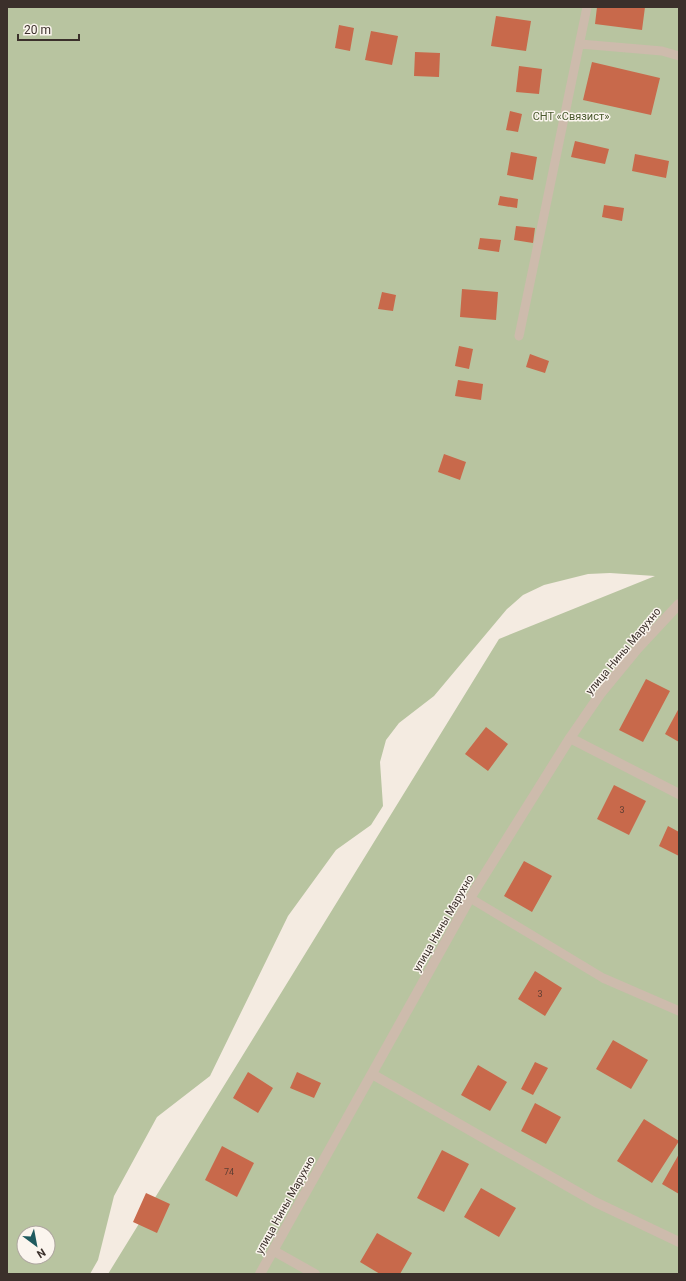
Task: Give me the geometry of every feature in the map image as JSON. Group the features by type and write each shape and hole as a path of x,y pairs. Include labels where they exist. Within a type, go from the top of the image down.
{"street":[{"name":"улица Нины Марухно","path":"260,1274 470,898 570,738 615,676 638,648 679,604"},
{"path":"570,738 679,794"},
{"path":"372,1074 595,1202 679,1242"},
{"path":"274,1251 315,1274"}],"lane":[{"path":"519,336 587,7"},
{"path":"580,44 662,51 679,56"},
{"path":"470,898 603,978 679,1012"}],"green space":[{"name":"СНТ «Связист»","path":"7,7 679,7 679,1274 108,1274 499,639 655,576 610,573 588,574 544,585 523,595 507,609 434,696 399,723 386,740 380,762 383,806 371,825 336,850 288,916 210,1076 157,1117 114,1196 98,1260 90,1274 7,1274"}],"building":[{"path":"597,7 645,7 642,30 595,24"},
{"path":"496,16 531,21 526,51 491,46"},
{"path":"339,25 354,28 350,51 335,48"},
{"path":"371,31 398,36 392,65 365,60"},
{"path":"415,52 440,53 439,77 414,76"},
{"path":"592,62 660,78 651,115 583,100"},
{"path":"519,66 542,69 539,94 516,92"},
{"path":"510,111 522,114 518,132 506,130"},
{"path":"575,141 609,149 605,164 571,157"},
{"path":"511,152 537,157 533,180 507,175"},
{"path":"635,154 669,161 666,178 632,171"},
{"path":"500,196 518,199 517,208 498,205"},
{"path":"604,205 624,208 622,221 602,217"},
{"path":"516,226 535,228 533,243 514,240"},
{"path":"480,238 501,240 499,252 478,249"},
{"path":"462,289 498,292 496,320 460,317"},
{"path":"382,292 396,295 393,311 378,309"},
{"path":"459,346 473,349 469,369 455,366"},
{"path":"530,354 549,361 545,373 526,367"},
{"path":"458,380 483,384 481,400 455,396"},
{"path":"444,454 466,462 460,480 438,472"},
{"path":"646,679 670,691 643,742 619,730"},
{"path":"679,708 679,742 665,734"},
{"path":"486,727 508,744 488,771 465,754"},
{"path":"614,785 646,801 629,835 597,819"},
{"path":"668,826 679,832 679,856 659,846"},
{"path":"524,861 552,876 532,912 504,896"},
{"path":"535,971 562,988 545,1016 518,999"},
{"path":"613,1040 648,1060 631,1089 596,1069"},
{"path":"535,1062 548,1068 533,1095 521,1089"},
{"path":"478,1065 507,1082 490,1111 461,1095"},
{"path":"248,1072 273,1088 258,1113 233,1098"},
{"path":"297,1072 321,1083 314,1098 290,1088"},
{"path":"535,1103 561,1117 546,1144 521,1131"},
{"path":"644,1119 679,1141 652,1183 617,1161"},
{"path":"222,1146 254,1163 237,1197 205,1180"},
{"path":"442,1150 469,1164 444,1212 417,1198"},
{"path":"679,1154 679,1194 662,1184"},
{"path":"481,1188 516,1208 499,1237 464,1217"},
{"path":"146,1193 170,1204 157,1233 133,1222"},
{"path":"377,1233 412,1253 400,1274 380,1274 360,1262"}]}
